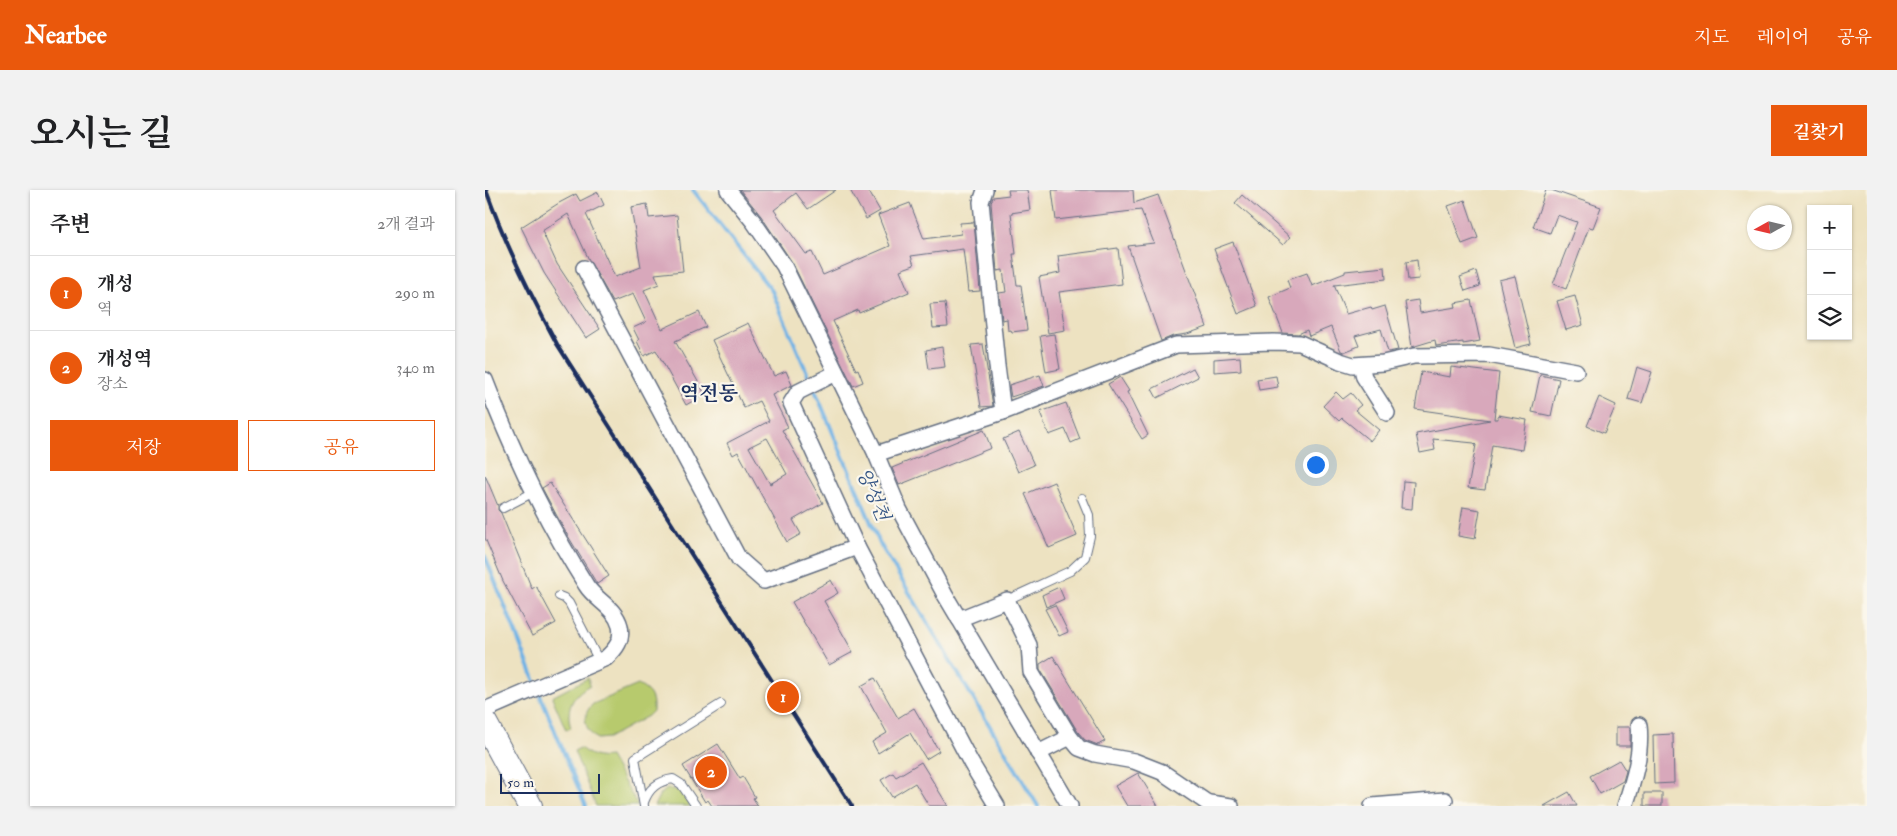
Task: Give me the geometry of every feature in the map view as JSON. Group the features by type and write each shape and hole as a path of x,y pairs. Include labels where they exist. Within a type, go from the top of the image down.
{"main road":[{"path":"485,722 530,806"}],"street":[{"path":"728,190 753,221 784,266 830,376 876,454 899,509 959,619 1070,806"},
{"path":"985,190 981,202 1003,412"},
{"path":"584,268 739,560 764,580 857,547"},
{"path":"876,454 1003,412 1176,346 1275,342 1300,343 1353,365 1414,356 1489,355 1576,371"},
{"path":"1361,365 1364,378 1387,414"},
{"path":"830,376 798,392 791,403 857,547 971,763 997,806"},
{"path":"485,380 489,401 533,492 587,588 608,606 619,624 621,637 616,649 599,662 485,710"},
{"path":"959,619 1007,600 1029,645 1031,672 1070,737 1079,748 1095,754 1134,761 1162,772 1211,805 1231,806"},
{"path":"1625,806 1640,751 1639,725"},
{"path":"1038,753 1070,737"},
{"path":"1372,806 1445,800"}],"lane":[{"path":"503,508 533,492"},
{"path":"1007,600 1070,571 1085,557 1090,536 1089,515 1082,498"},
{"path":"559,596 569,602 599,662"},
{"path":"644,804 635,758 721,704"},
{"path":"644,804 652,787 673,779 681,784 695,806"}],"green space":[{"path":"588,678 590,685 579,693 572,703 569,715 571,728 566,730 552,697"},
{"path":"638,685 650,695 653,702 653,711 648,716 608,738 597,739 587,726 586,717 589,708 593,704"},
{"path":"580,748 594,756 610,757 638,806 596,806 574,751"},
{"path":"667,789 679,791 686,798 690,806 654,806 660,794"}],"building":[{"path":"740,190 836,190 808,209 796,193 774,210 806,254 812,252 823,275 890,246 878,215 910,203 924,239 961,234 960,223 974,222 980,291 968,292 963,249 911,256 914,265 900,270 909,292 859,313 858,310 833,321 863,382 853,386 792,262 761,216"},
{"path":"850,190 868,190 880,211 866,219"},
{"path":"1008,190 1027,190 1030,210 1011,213 1016,254 1013,254 1017,285 1021,285 1027,330 1012,332 1011,330 1008,331 1007,319 1002,320 999,293 1006,292 1003,270 997,271 991,203 993,197 1009,195"},
{"path":"1052,190 1133,190 1134,203 1158,195 1207,327 1161,341 1128,246 1154,243 1141,210 1056,220"},
{"path":"1546,190 1601,207 1593,228 1589,227 1566,289 1553,284 1577,222 1557,215 1550,233 1533,227"},
{"path":"598,192 604,205 586,214 615,277 641,267 631,207 647,204 649,218 677,215 683,271 655,274 659,284 644,290 662,329 699,312 706,327 675,341 705,394 686,405 656,350 644,356 633,328 646,322 633,294 613,302 589,260 568,214 542,231 557,264 600,329 586,338 544,273 521,227 576,194 580,201"},
{"path":"1242,195 1290,237 1283,245 1235,203"},
{"path":"1465,200 1478,238 1462,244 1448,206"},
{"path":"1233,242 1257,306 1238,314 1214,249"},
{"path":"1118,248 1122,284 1059,292 1065,330 1048,333 1039,277 1060,273 1058,256"},
{"path":"1417,260 1419,279 1408,280 1406,262"},
{"path":"1385,267 1386,279 1334,285 1346,314 1371,307 1372,310 1385,306 1398,350 1388,352 1381,329 1355,336 1359,346 1344,352 1341,351 1331,327 1309,336 1307,330 1298,334 1283,333 1269,297 1290,288 1287,280 1307,273 1312,286 1345,273 1345,271"},
{"path":"1476,271 1480,286 1465,291 1460,277"},
{"path":"1515,276 1531,344 1515,348 1499,280"},
{"path":"1575,296 1583,325 1566,330 1557,301"},
{"path":"1418,300 1420,313 1456,307 1455,303 1471,300 1480,341 1436,346 1435,340 1412,347 1405,302"},
{"path":"945,303 948,327 933,328 930,304"},
{"path":"748,323 774,376 786,371 792,385 772,395 788,427 782,430 823,503 793,520 801,534 787,542 738,452 733,455 727,443 769,421 759,401 744,408 712,340","holes":["767,438 787,474 770,484 749,447"]},
{"path":"1054,334 1060,369 1046,372 1040,336"},
{"path":"983,344 993,406 981,407 971,345"},
{"path":"942,347 945,367 929,369 926,350"},
{"path":"1240,357 1241,370 1214,372 1214,359"},
{"path":"1451,367 1499,373 1494,419 1498,419 1498,415 1527,420 1522,450 1492,445 1485,490 1468,488 1476,445 1474,443 1433,439 1435,450 1420,453 1416,434 1490,420 1415,409 1421,372 1450,377"},
{"path":"1637,367 1652,372 1642,403 1628,399"},
{"path":"1193,368 1198,377 1157,398 1152,389"},
{"path":"1040,375 1044,386 1011,397 1009,385"},
{"path":"1540,375 1559,379 1551,416 1532,412"},
{"path":"1276,376 1278,387 1259,390 1257,379"},
{"path":"1120,377 1129,391 1127,392 1148,435 1142,439 1108,384"},
{"path":"1336,392 1343,399 1351,393 1361,405 1355,410 1379,430 1370,441 1342,418 1339,421 1323,406"},
{"path":"1599,397 1616,405 1604,433 1587,426"},
{"path":"1066,403 1080,439 1071,443 1065,429 1049,435 1040,412"},
{"path":"984,430 991,448 899,485 892,468"},
{"path":"1019,432 1034,465 1018,472 1003,439"},
{"path":"485,475 532,589 536,586 556,623 532,636 503,581 485,538"},
{"path":"1403,481 1414,482 1412,509 1401,508"},
{"path":"1054,482 1077,536 1049,548 1025,494"},
{"path":"550,483 609,576 597,584 542,488"},
{"path":"1463,507 1480,510 1475,539 1458,536"},
{"path":"831,580 838,593 824,601 853,652 829,665 792,602"},
{"path":"1059,587 1064,599 1046,607 1042,595"},
{"path":"1055,605 1068,632 1059,636 1045,609"},
{"path":"1053,656 1105,741 1098,745 1085,740 1078,732 1040,669 1040,664"},
{"path":"875,678 898,718 914,708 939,751 926,759 910,733 878,753 872,742 887,733 861,686"},
{"path":"1616,727 1630,727 1630,746 1616,746"},
{"path":"1673,734 1674,783 1654,784 1653,735"},
{"path":"718,744 740,779 743,777 758,806 712,806 708,800 705,802 683,766"},
{"path":"1619,760 1626,771 1623,781 1600,794 1590,776"},
{"path":"921,762 948,806 929,806 915,783 892,797 881,780 893,773 896,777"},
{"path":"1138,773 1158,806 1127,806 1115,786"},
{"path":"1569,792 1577,806 1544,806"},
{"path":"1644,793 1662,793 1662,806 1644,806"}],"waterway":[{"name":"양성천","path":"693,190 772,291 811,382"},
{"name":"양성천","path":"814,388 880,544 1038,806"},
{"path":"485,556 536,684"},
{"path":"538,690 586,806"}],"railway":[{"path":"486,190 501,230 557,344 852,806"}],"place":[{"name":"개성","path":"783,697"},
{"name":"개성역","path":"711,772"}],"district":[{"name":"역전동","path":"709,393"}]}
